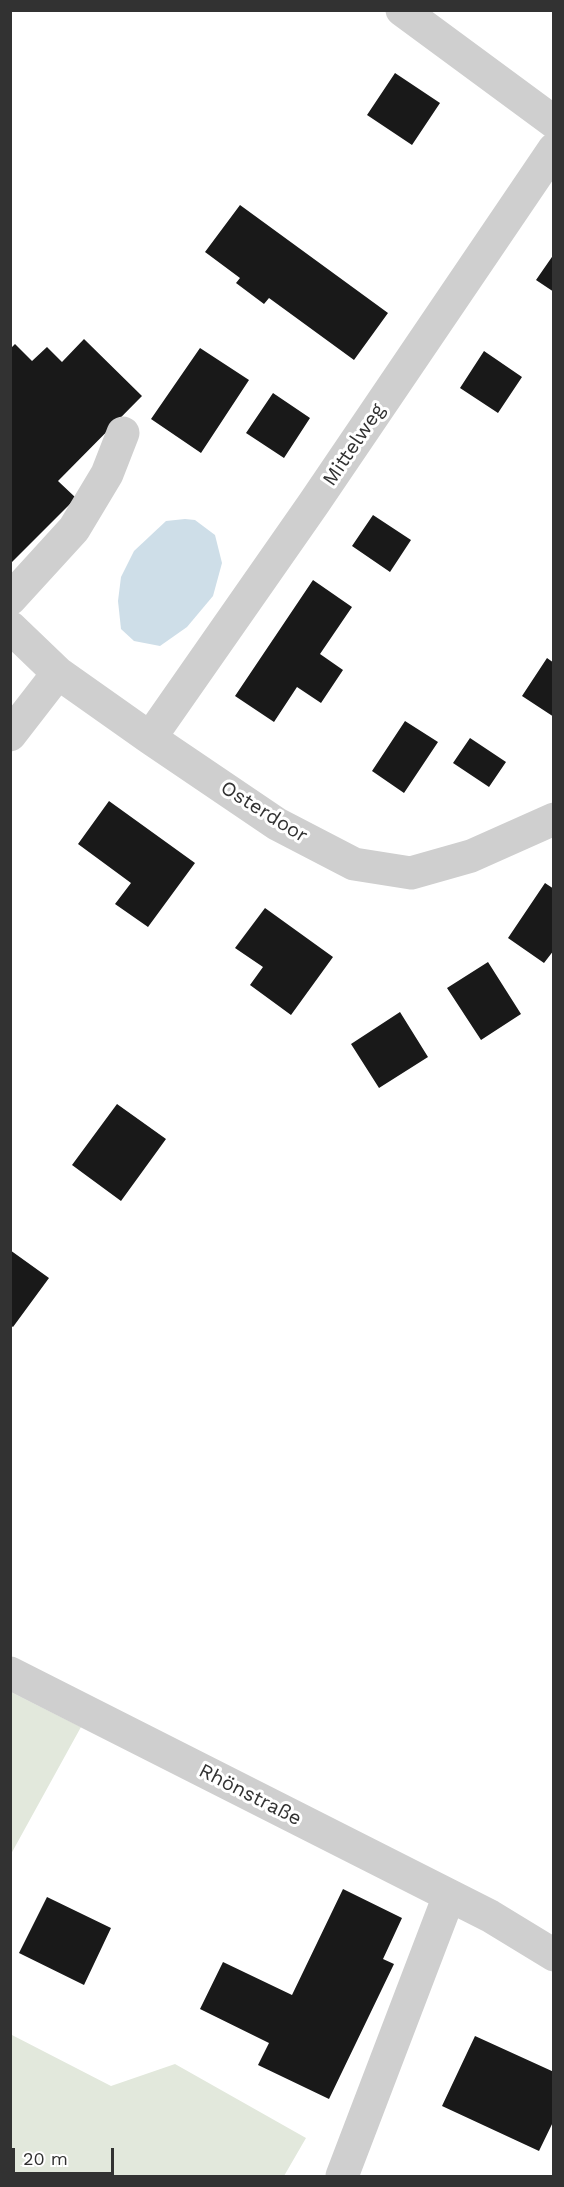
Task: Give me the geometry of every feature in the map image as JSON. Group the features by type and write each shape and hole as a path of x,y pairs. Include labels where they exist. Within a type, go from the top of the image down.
{"street":[{"path":"402,10 554,122"},
{"name":"Mittelweg","path":"150,738 315,502 554,149"},
{"path":"10,599 74,529 106,474 123,433"},
{"name":"Osterdoor","path":"10,627 58,673 150,738 277,824 354,864 411,873 471,856 554,819"},
{"path":"10,735 58,673"},
{"name":"Rhönstraße","path":"10,1673 490,1916 554,1955"},
{"path":"342,2176 449,1896"}],"shaded area":[{"path":"195,520 215,535 222,563 213,596 187,627 160,646 134,641 121,629 118,601 121,577 134,551 166,521"},
{"path":"11,1692 81,1727 11,1854"},
{"path":"10,2034 111,2086 175,2064 306,2138 284,2176 11,2176"}],"building":[{"path":"395,73 440,103 412,145 367,115"},
{"path":"240,205 388,313 354,360 269,298 264,304 236,283 240,278 205,252"},
{"path":"554,254 554,292 536,280"},
{"path":"84,339 142,396 58,481 76,498 10,564 10,349 15,344 32,361 47,347 62,362"},
{"path":"200,348 249,380 201,453 151,419"},
{"path":"484,351 522,377 498,413 460,388"},
{"path":"273,393 310,418 284,458 246,433"},
{"path":"373,515 411,540 390,572 352,546"},
{"path":"313,580 352,607 320,654 343,670 321,703 297,687 274,722 235,696"},
{"path":"547,658 554,663 554,717 522,696"},
{"path":"405,721 438,742 404,793 372,771"},
{"path":"470,738 506,762 489,787 453,763"},
{"path":"109,801 195,863 148,927 115,904 131,883 78,844"},
{"path":"545,883 554,889 554,950 544,963 508,938"},
{"path":"265,908 333,957 291,1015 250,985 263,967 235,948"},
{"path":"488,962 521,1014 481,1040 447,988"},
{"path":"400,1012 428,1057 379,1088 351,1044"},
{"path":"117,1104 166,1139 121,1201 72,1165"},
{"path":"10,1250 49,1278 13,1327 10,1325"},
{"path":"343,1889 402,1918 383,1959 394,1964 329,2099 258,2065 269,2043 200,2009 223,1962 292,1995"},
{"path":"47,1897 111,1928 84,1985 19,1953"},
{"path":"475,2036 554,2072 554,2120 539,2151 442,2106"}]}
